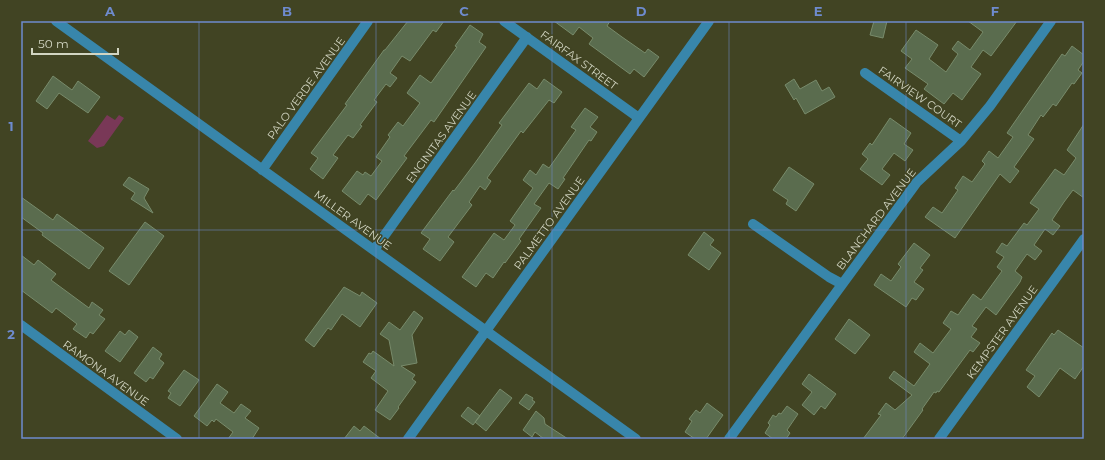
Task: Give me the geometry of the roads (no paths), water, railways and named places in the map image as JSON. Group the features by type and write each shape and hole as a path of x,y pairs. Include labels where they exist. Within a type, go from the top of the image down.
{"street":[{"name":"MILLER AVENUE","path":"56,21 636,439"},
{"name":"PALO VERDE AVENUE","path":"262,170 368,21"},
{"name":"FAIRFAX STREET","path":"504,21 639,118"},
{"name":"PALMETTO AVENUE","path":"408,439 709,21"},
{"name":"BLANCHARD AVENUE","path":"729,439 917,182 961,141 990,106 1051,21"},
{"name":"ENCINITAS AVENUE","path":"374,250 526,37"},
{"name":"FAIRVIEW COURT","path":"865,73 961,141"},
{"path":"753,224 829,277 842,284"},
{"name":"KEMPSTER AVENUE","path":"939,439 1084,239"},
{"name":"RAMONA AVENUE","path":"21,325 178,439"}]}
